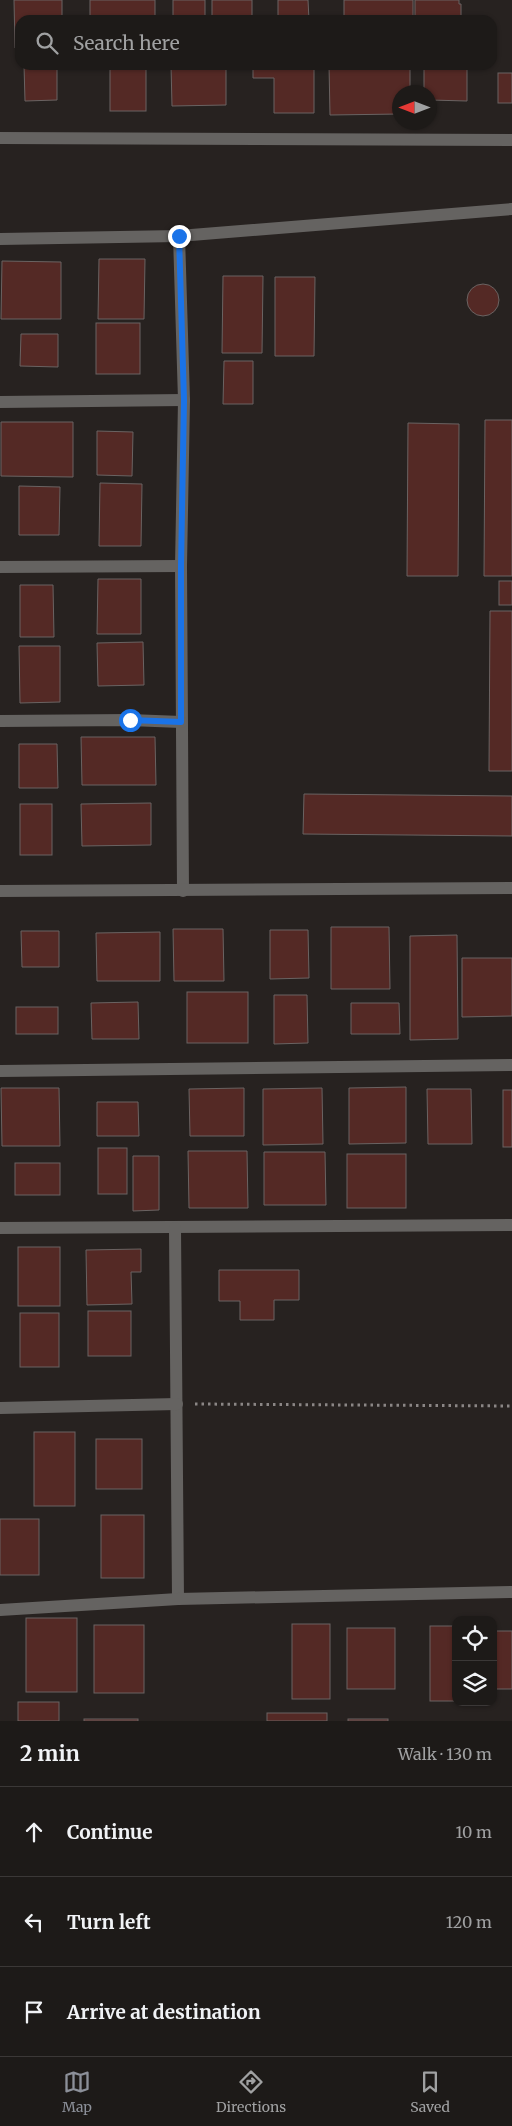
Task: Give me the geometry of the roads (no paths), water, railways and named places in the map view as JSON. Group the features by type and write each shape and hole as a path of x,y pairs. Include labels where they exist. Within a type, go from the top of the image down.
{"street":[{"path":"0,138 512,140"},
{"path":"0,239 179,236 512,208"},
{"path":"179,236 184,400 181,566 182,890"},
{"path":"0,402 184,400"},
{"path":"0,567 181,566"},
{"path":"0,721 130,720 181,722"},
{"path":"0,892 512,888"},
{"path":"0,1071 512,1065"},
{"path":"0,1228 512,1225"},
{"path":"175,1228 178,1599"},
{"path":"0,1408 177,1404"},
{"path":"0,1610 178,1599 512,1592"}]}
